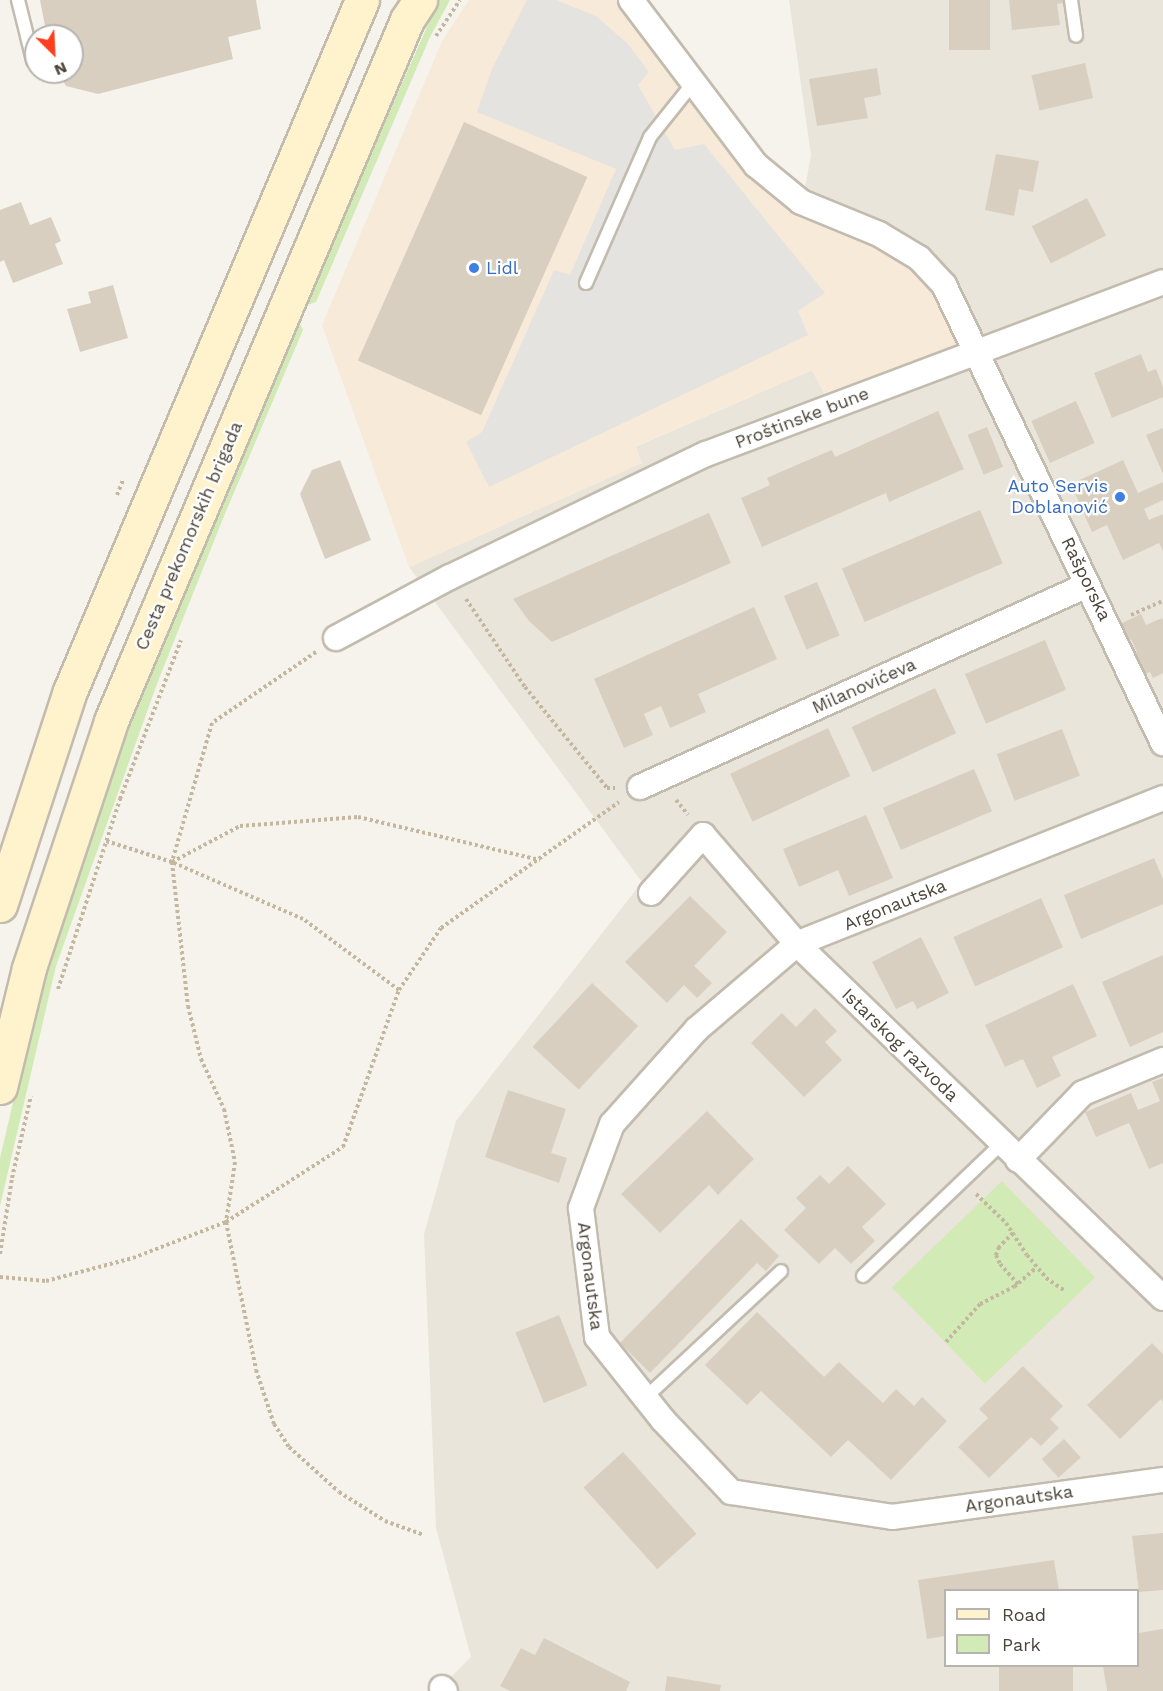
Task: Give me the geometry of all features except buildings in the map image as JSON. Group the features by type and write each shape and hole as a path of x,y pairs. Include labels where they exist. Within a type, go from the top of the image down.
{"main road":[{"path":"0,905 70,691 362,0"},
{"name":"Cesta prekomorskih brigada","path":"0,1087 29,968 111,721 402,31 420,0"}],"street":[{"name":"Rašporska","path":"635,2 756,165 801,202 879,234 919,258 944,285 1163,743"},
{"name":"Proštinske bune","path":"336,638 450,577 706,454 1163,282"},
{"name":"Milanovićeva","path":"650,783 1088,585"},
{"name":"Argonautska","path":"1163,798 797,944 697,1029 612,1124 581,1208 597,1337 663,1420 731,1492 892,1517 1163,1480"},
{"path":"651,893 703,835"},
{"name":"Istarskog razvoda","path":"703,835 797,944 1163,1298"},
{"path":"1010,1152 1083,1093 1163,1059"}],"lane":[{"path":"18,0 24,24"},
{"path":"1071,0 1076,36"},
{"path":"586,283 650,136 694,82"},
{"path":"863,1276 962,1181 1010,1152"},
{"path":"645,1398 782,1271"}],"path":[{"path":"435,37 460,0"},
{"path":"450,577 525,687 607,788 650,783"},
{"path":"1108,624 1163,601"},
{"path":"57,992 106,841 183,634"},
{"path":"336,638 212,723 172,862 188,1006 201,1059 224,1109 235,1162 226,1222 255,1370 274,1424 289,1447 339,1492 386,1521 424,1535"},
{"path":"650,783 703,835"},
{"path":"0,1277 46,1281 133,1258 226,1222 343,1147 399,990 441,928 650,783"},
{"path":"172,862 240,826 358,817 540,860"},
{"path":"106,841 172,862 303,919 399,990"},
{"path":"0,1254 12,1178 32,1091"},
{"path":"962,1181 1006,1223 1046,1278 1064,1290"},
{"path":"1013,1233 999,1247 996,1255 1000,1264 1018,1284"},
{"path":"946,1342 980,1304 1018,1284 1037,1267"}],"shaded area":[{"path":"469,0 628,0 755,169 917,260 966,340 825,395 812,370 636,446 642,463 409,567 322,325 442,41"},
{"path":"527,0 556,0 596,16 627,43 649,72 638,85 675,150 704,144 825,293 798,311 808,335 489,487 466,442 482,432 554,270 570,275 616,169 477,112 492,69"},
{"path":"789,0 1163,0 1163,1691 437,1691 471,1657 436,1528 424,1234 456,1121 642,882 409,567 642,463 635,447 812,370 825,395 802,205 811,155"}],"green space":[{"path":"439,0 450,0 430,37 316,302 307,305 305,301"},
{"path":"300,324 303,330 224,516 158,681 56,966 0,1206 0,1158 45,966 147,678 232,470"},
{"path":"1002,1181 1095,1277 985,1384 892,1287"}],"place":[{"name":"Lidl","path":"474,268"},
{"name":"Auto Servis Doblanović","path":"1120,497"}]}
